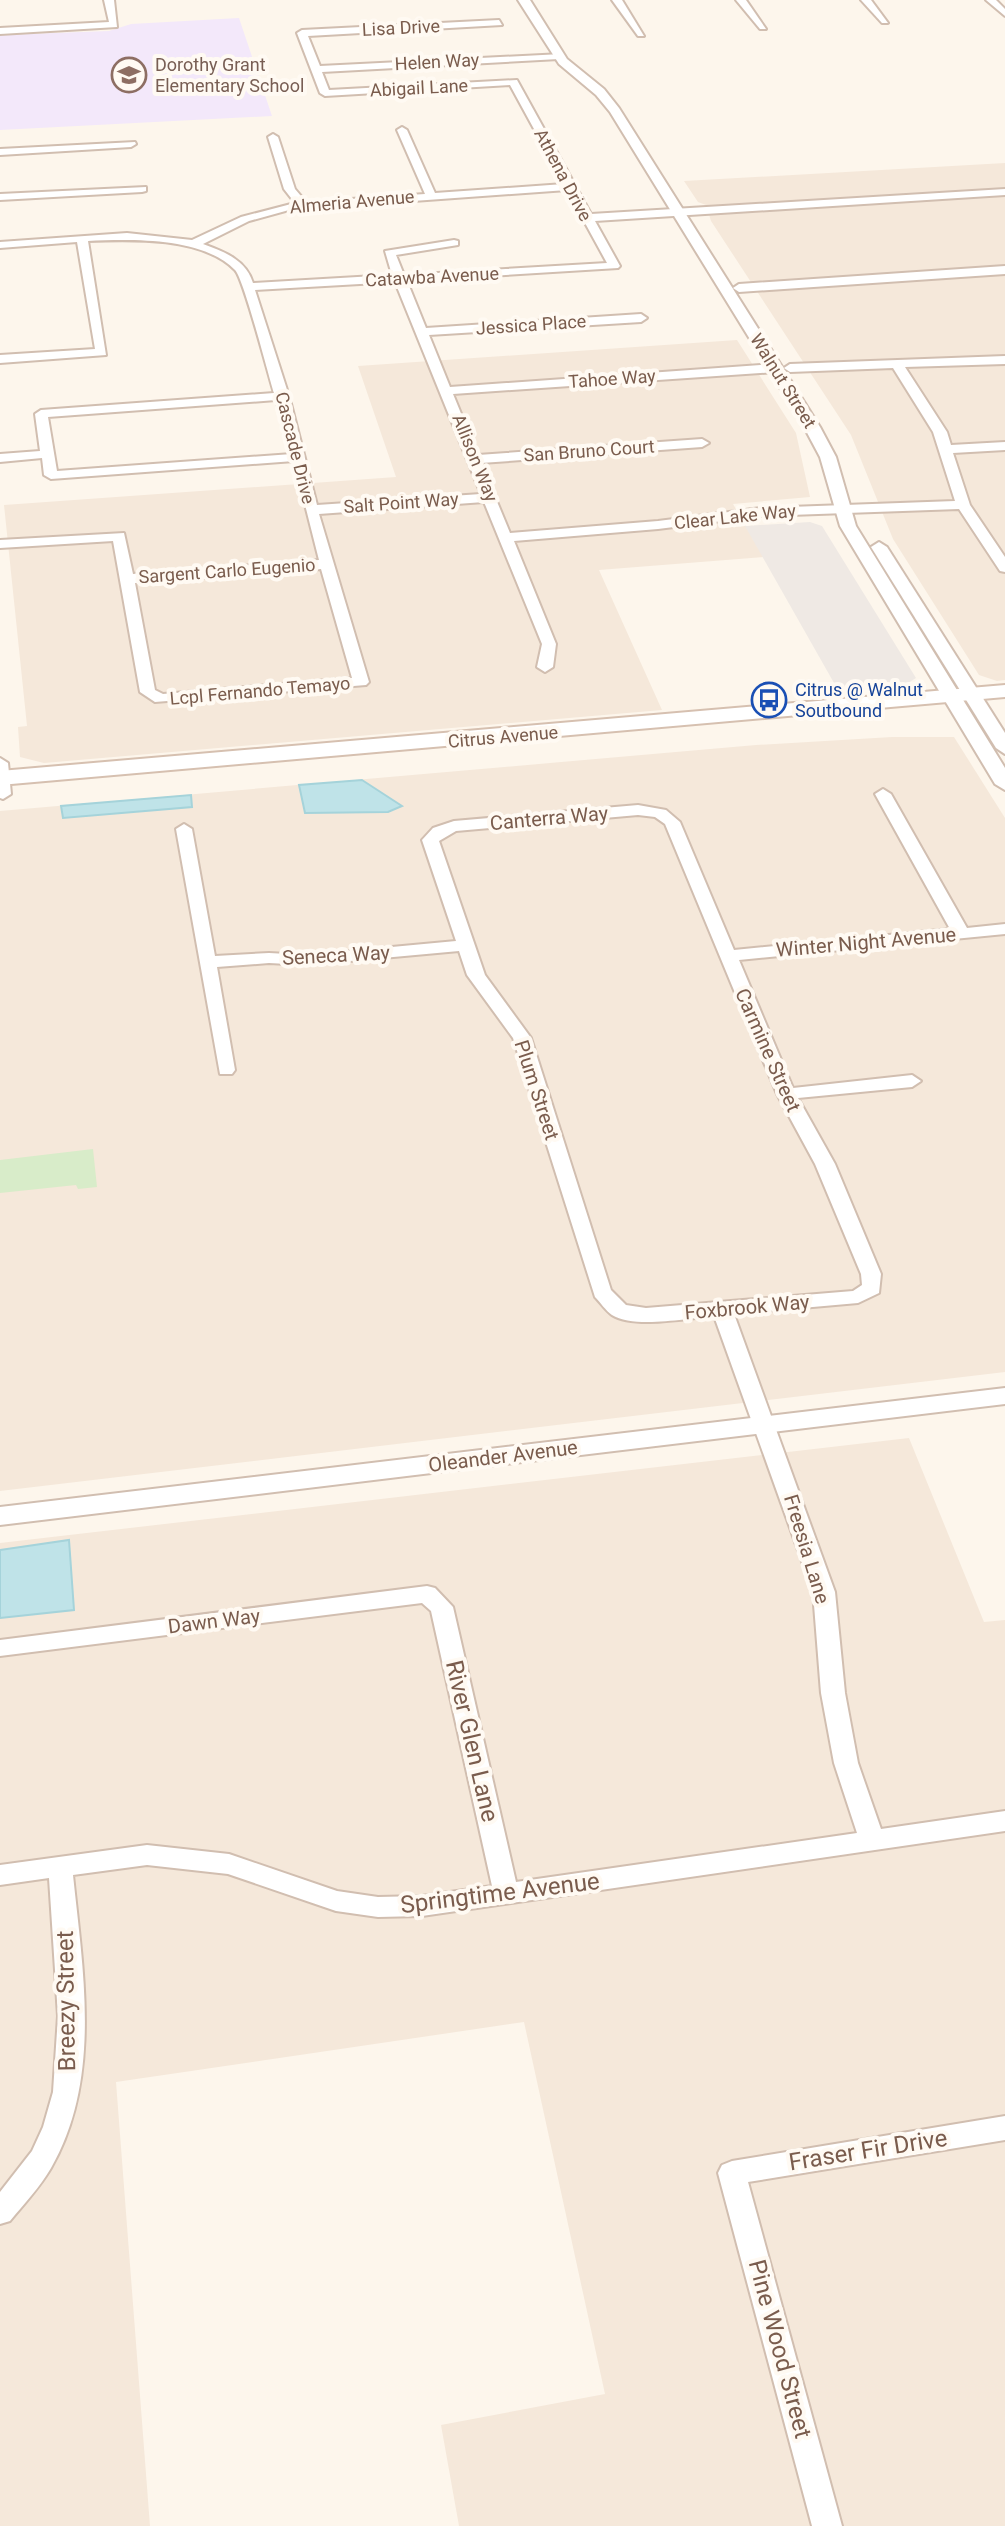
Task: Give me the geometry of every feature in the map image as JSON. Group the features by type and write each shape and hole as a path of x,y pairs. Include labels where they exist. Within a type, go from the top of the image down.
{"main road":[{"name":"Citrus Avenue","path":"966,703 1005,691"},
{"name":"Citrus Avenue","path":"1,781 966,703 1005,708"}],"street":[{"path":"0,31 114,25 109,0"},
{"name":"Walnut Street","path":"524,0 559,56 608,101 739,288 822,444 865,556 966,703 1005,748"},
{"name":"Walnut Street","path":"535,0 572,57 619,101 684,212 783,368"},
{"path":"617,0 641,34"},
{"path":"741,0 763,27"},
{"path":"866,0 885,21"},
{"path":"991,0 1004,13"},
{"name":"Lisa Drive","path":"315,69 302,33 499,23"},
{"name":"Helen Way","path":"315,69 559,56"},
{"name":"Abigail Lane","path":"315,69 325,93 513,82"},
{"name":"Athena Drive","path":"513,82 614,266"},
{"path":"402,130 431,196"},
{"path":"273,137 290,189 302,205"},
{"path":"0,152 131,144"},
{"name":"Almeria Avenue","path":"192,245 245,219 302,205 569,187"},
{"path":"0,197 142,189"},
{"path":"586,218 1005,192"},
{"path":"0,245 141,238 192,245"},
{"path":"0,359 102,352 82,239"},
{"name":"Allison Way","path":"454,243 389,253 476,459 549,644 545,667"},
{"name":"Cascade Drive","path":"192,245 237,263 250,287 361,682"},
{"name":"Catawba Avenue","path":"250,287 614,266"},
{"path":"739,288 1005,270"},
{"name":"Jessica Place","path":"421,332 641,318"},
{"name":"Tahoe Way","path":"448,391 783,368 1005,360"},
{"path":"897,365 940,432 963,505 1005,568"},
{"path":"283,396 41,414 51,475 300,457"},
{"name":"San Bruno Court","path":"476,459 702,443"},
{"path":"946,449 1005,446"},
{"path":"0,458 48,454"},
{"name":"Salt Point Way","path":"311,510 491,497"},
{"name":"Clear Lake Way","path":"507,537 658,525 731,515 963,505"},
{"path":"0,544 119,536 127,579"},
{"path":"985,539 1005,537"},
{"name":"Sargent Carlo Eugenio","path":"127,579 327,564"},
{"name":"Lcpl Fernando Temayo","path":"127,579 148,692 160,699 361,682"},
{"name":"Walnut Street","path":"966,703 1005,784"},
{"path":"883,794 961,933"},
{"name":"Canterra Way","path":"439,831 454,826 623,811 660,813"},
{"name":"Carmine Street","path":"660,813 672,822 786,1094 830,1175 871,1274 872,1288"},
{"path":"184,829 226,1070"},
{"name":"Plum Street","path":"439,831 430,840 476,975 522,1038 602,1292 620,1311"},
{"name":"Winter Night Avenue","path":"727,956 1005,929"},
{"name":"Seneca Way","path":"206,962 256,958 306,960 465,945"},
{"path":"786,1094 912,1081"},
{"name":"Foxbrook Way","path":"620,1311 646,1315 858,1297 872,1288"},
{"name":"Freesia Lane","path":"722,1309 824,1592 833,1693 846,1763 873,1842"},
{"name":"Oleander Avenue","path":"0,1516 1005,1396"},
{"name":"Dawn Way","path":"0,1648 427,1594"},
{"name":"River Glen Lane","path":"427,1594 442,1607 506,1894"},
{"name":"Springtime Avenue","path":"0,1875 147,1855 186,1858 259,1873 336,1901 378,1907 422,1906 1005,1821"},
{"name":"Breezy Street","path":"0,2212 43,2158 67,2098 71,2042 60,1866"},
{"name":"Fraser Fir Drive","path":"732,2173 1005,2128"},
{"name":"Pine Wood Street","path":"732,2173 827,2526"}],"shaded area":[{"name":"Dorothy Grant Elementary School","path":"239,18 272,116 0,130 0,35 109,31 131,24"},
{"path":"1005,163 1005,680 997,681 979,675 893,539 851,435 711,221 706,205 698,202 684,181"},
{"path":"737,340 796,433 810,497 733,504 764,557 599,570 662,710 44,763 20,757 18,727 27,726 4,505 396,477 358,366"},
{"path":"810,522 822,526 916,678 905,685 838,690 745,526"},
{"path":"892,737 954,737 1005,818 1005,1372 0,1491 0,811 756,745"},
{"path":"909,1438 984,1622 1005,1620 1005,2526 459,2526 441,2425 605,2394 524,2022 116,2082 150,2526 0,2526 0,1543"}],"green space":[{"path":"93,1149 97,1187 78,1189 76,1185 0,1193 0,1160"}],"water":[{"path":"362,780 402,806 388,812 305,813 299,785"},
{"path":"191,795 192,807 63,818 61,806"},
{"path":"69,1540 74,1610 0,1618 0,1550"}],"place":[{"name":"Dorothy Grant Elementary School","path":"129,75"},
{"name":"Citrus @ Walnut Soutbound","path":"769,700"}]}
